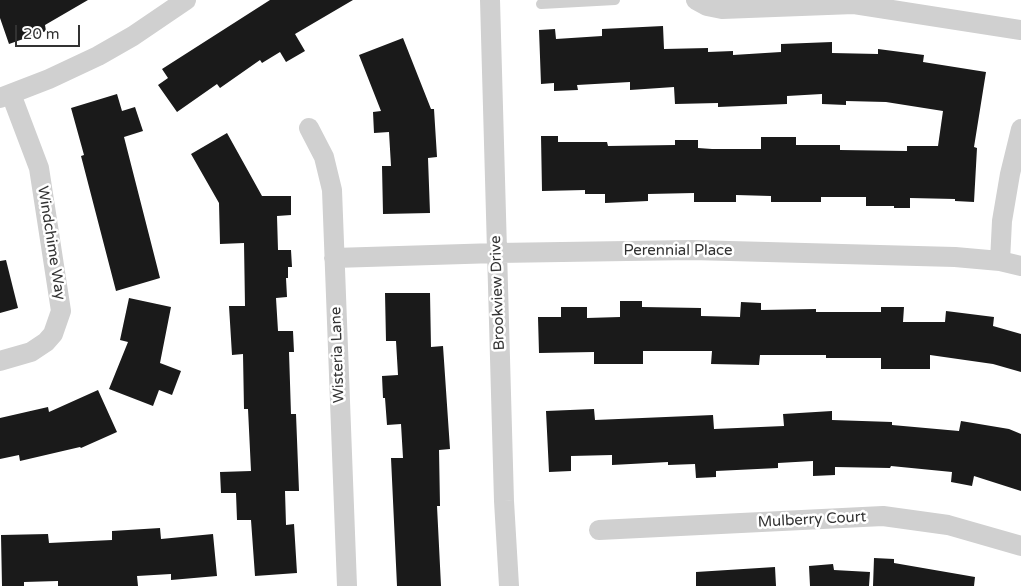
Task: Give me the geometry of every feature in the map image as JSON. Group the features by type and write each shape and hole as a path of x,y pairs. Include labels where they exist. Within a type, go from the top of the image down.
{"street":[{"path":"6,96 98,56 133,36 186,0"},
{"name":"Brookview Drive","path":"490,0 504,501 509,586"},
{"path":"696,0 707,6 722,9 854,4 1021,30"},
{"name":"Windchime Way","path":"0,361 31,352 46,342 56,328 61,311 39,168 6,96"},
{"name":"Wisteria Lane","path":"309,128 324,157 332,190 347,586"},
{"path":"1000,261 1002,221 1010,174 1021,129"},
{"name":"Perennial Place","path":"334,258 692,250 955,257 1000,261 1021,266"},
{"name":"Mulberry Court","path":"599,530 883,516 948,525 1021,546"}],"lane":[{"path":"542,4 615,0"}],"building":[{"path":"0,0 88,0 45,25 46,31 9,44 0,18"},
{"path":"270,0 353,0 295,34 305,51 286,62 280,52 262,63 260,60 220,88 217,84 177,112 158,85 168,78 162,69"},
{"path":"663,26 664,49 708,48 708,52 733,51 733,55 781,52 781,44 832,42 832,53 878,54 878,49 924,55 923,62 986,72 974,147 977,148 974,202 955,201 955,199 910,198 910,208 894,208 894,206 866,206 866,197 821,197 821,202 771,202 771,196 736,195 736,202 694,202 694,193 648,194 648,201 605,203 605,194 585,194 585,190 542,191 541,136 558,136 558,142 607,142 608,146 675,145 675,140 698,140 698,148 712,149 761,149 761,137 796,137 796,145 840,145 840,150 907,151 907,146 938,146 943,111 886,102 846,101 846,105 822,104 822,94 787,96 787,104 718,107 718,103 675,104 674,87 630,90 630,82 577,85 578,90 554,91 554,83 541,84 539,30 555,29 556,39 602,36 602,29"},
{"path":"403,38 431,109 434,109 437,157 428,158 430,213 383,214 382,166 391,166 389,132 374,133 373,112 381,111 359,55"},
{"path":"117,94 122,111 135,107 143,131 124,137 160,278 116,291 81,156 84,155 71,108"},
{"path":"227,133 262,196 291,196 291,215 277,216 278,250 291,250 292,267 288,267 288,278 286,278 287,297 276,298 278,331 293,331 294,352 289,352 291,414 296,414 299,491 285,491 286,525 294,524 297,573 255,576 251,520 237,520 236,493 221,493 220,472 251,471 248,409 244,409 243,354 232,355 229,306 245,306 244,243 220,244 219,203 191,154"},
{"path":"6,260 18,308 0,313 0,261"},
{"path":"385,293 430,293 431,347 443,346 450,449 439,450 440,506 437,506 441,586 397,586 391,458 403,458 401,424 387,425 385,398 383,398 382,376 398,375 396,341 386,341"},
{"path":"129,298 171,307 160,363 181,371 172,395 159,390 153,406 109,389 128,342 120,340"},
{"path":"620,301 642,301 642,307 701,308 701,316 740,317 741,302 761,303 761,310 816,309 816,312 881,312 881,307 904,307 903,322 945,322 946,311 994,317 993,326 1021,334 1021,372 993,364 930,355 930,369 881,369 881,358 826,358 826,355 760,355 759,365 711,364 712,351 643,351 643,364 594,364 594,352 539,353 538,317 561,317 561,307 587,307 587,318 620,317"},
{"path":"98,390 117,432 81,448 20,461 19,455 0,459 0,418 48,407 49,412"},
{"path":"594,409 595,420 713,415 714,429 784,426 783,414 832,411 832,420 892,422 892,425 959,431 961,421 1009,429 1021,434 1021,491 974,476 972,486 951,482 952,472 891,466 890,468 835,467 835,475 813,476 813,461 778,463 778,468 716,471 716,477 696,478 695,464 668,465 668,462 612,465 612,455 571,456 571,471 549,472 546,411"},
{"path":"160,528 161,539 213,534 217,576 171,580 171,574 137,576 138,586 58,586 58,581 24,582 24,586 2,586 1,535 48,534 49,543 112,540 112,531"},
{"path":"874,558 894,559 894,563 975,577 974,586 873,586"},
{"path":"833,564 834,570 870,572 869,586 810,586 809,566"},
{"path":"775,567 776,586 696,586 696,572"}]}
